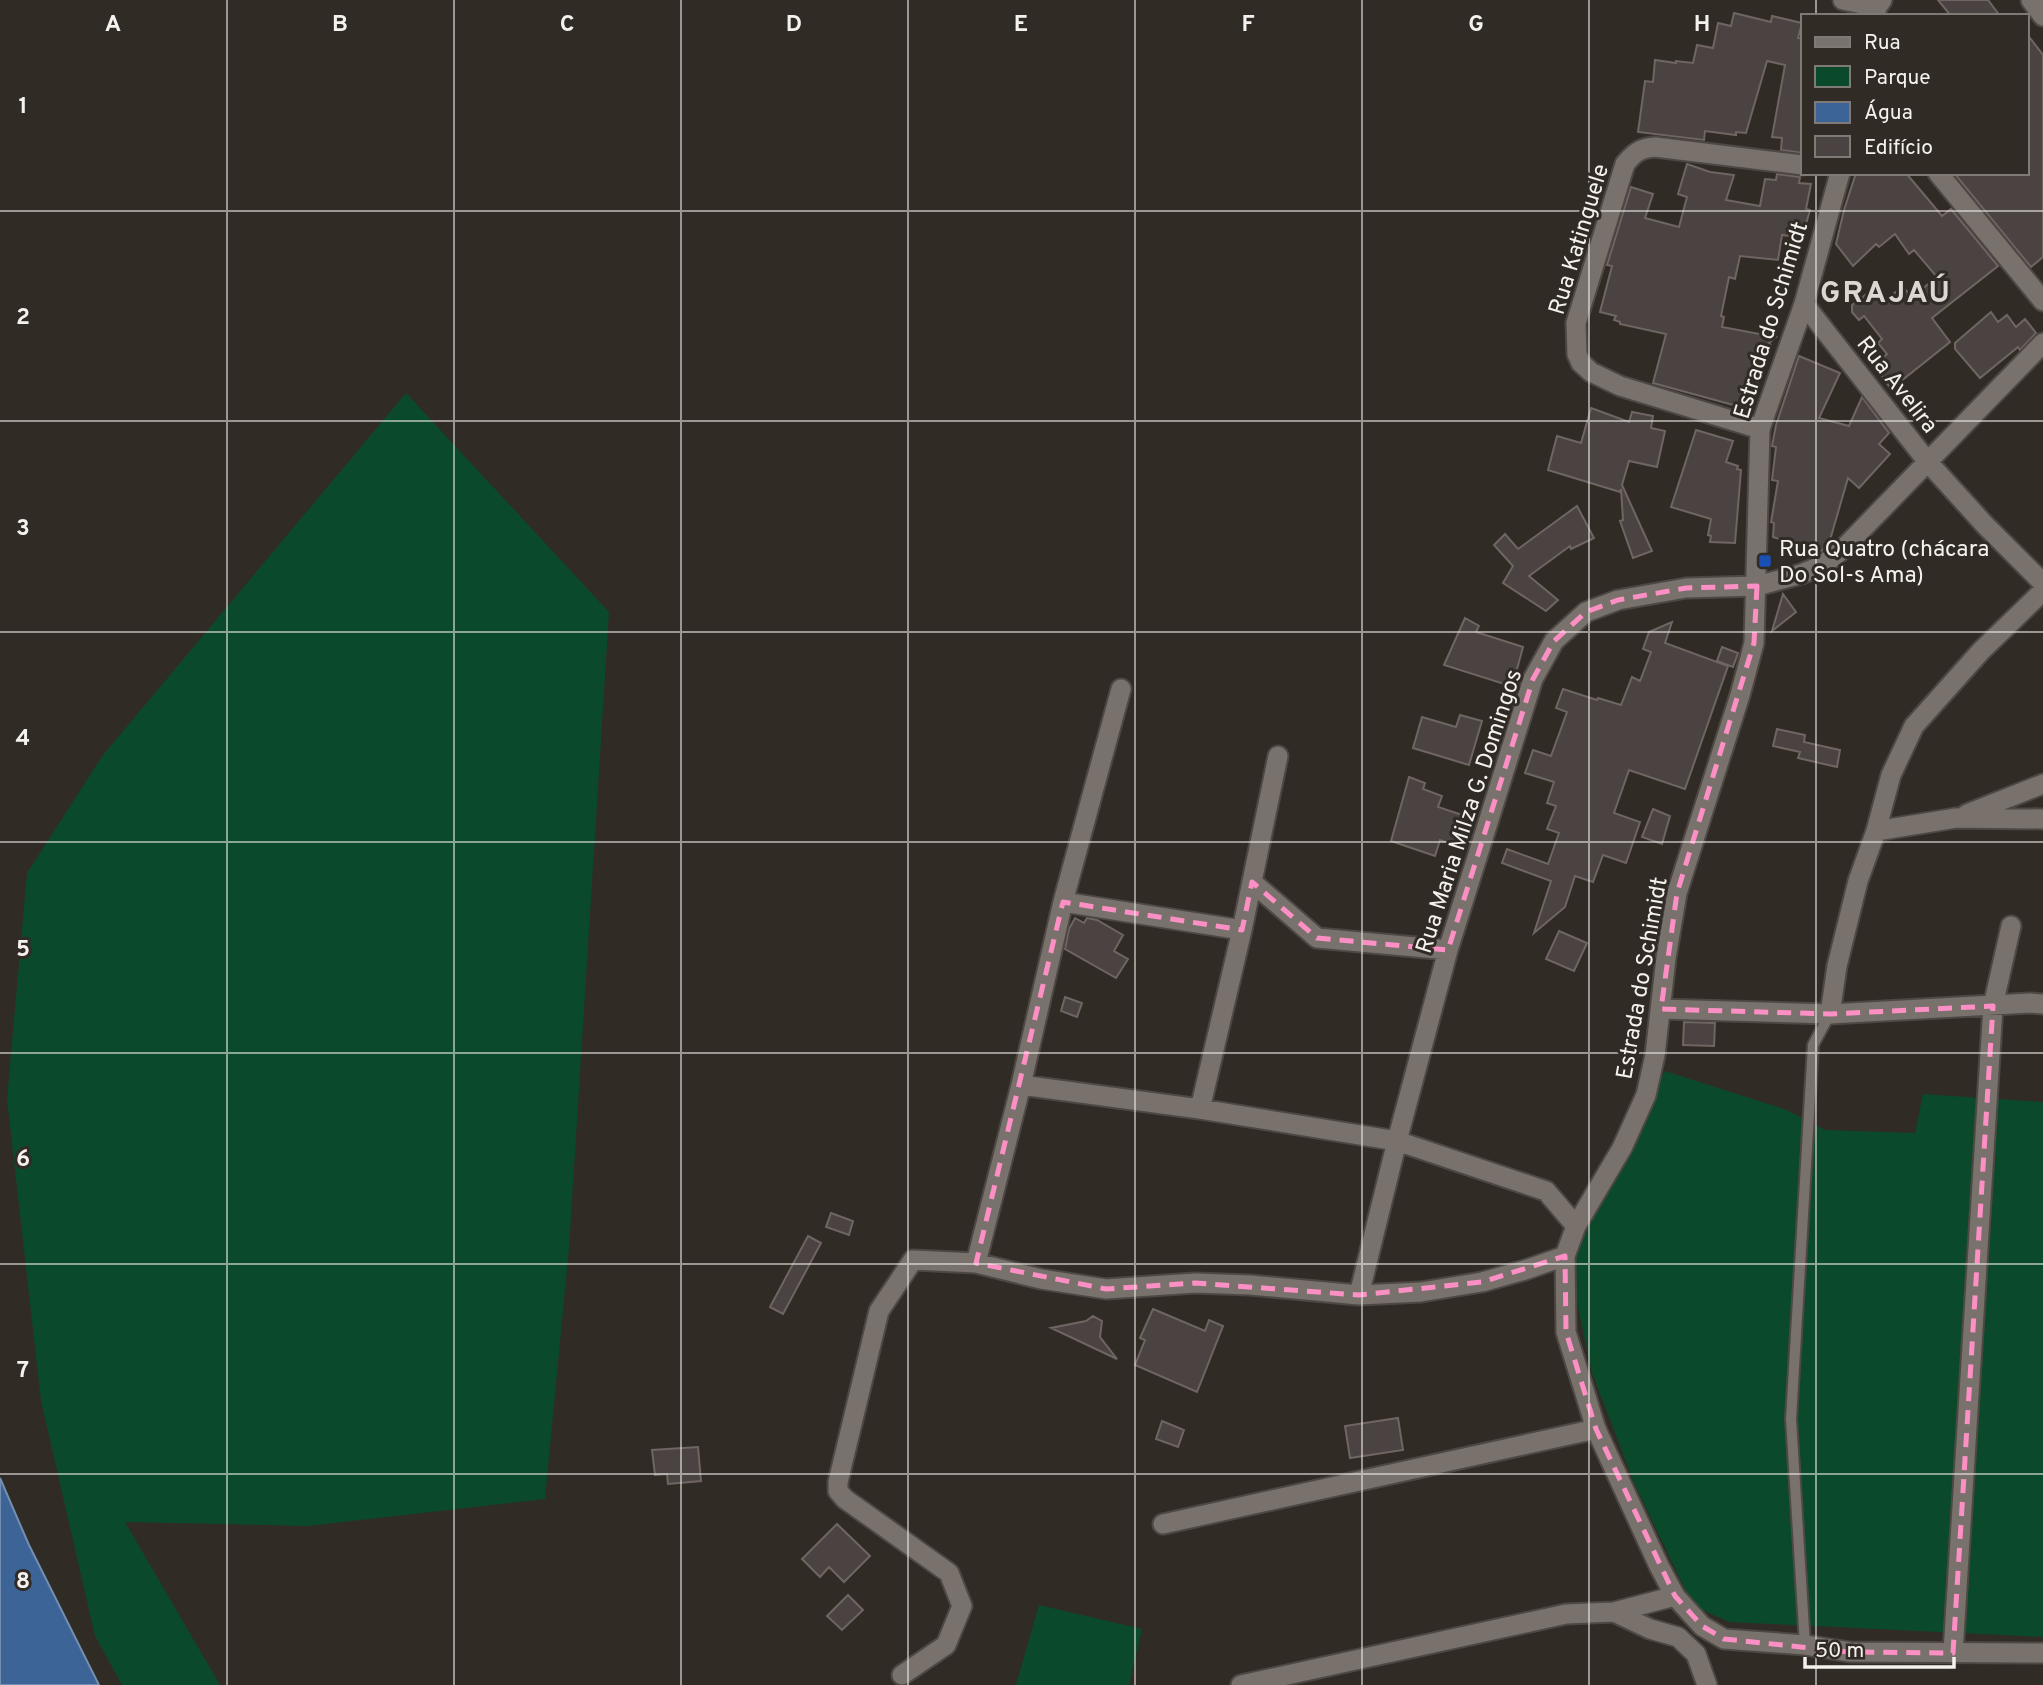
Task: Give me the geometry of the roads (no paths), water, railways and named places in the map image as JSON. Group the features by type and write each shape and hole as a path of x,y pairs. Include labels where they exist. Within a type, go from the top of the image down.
{"street":[{"path":"1843,0 1878,8"},
{"path":"2031,0 2043,16"},
{"name":"Rua Katinguele","path":"1760,429 1620,386 1591,372 1581,363 1577,354 1576,323 1625,164 1633,154 1643,148 1655,147 1801,166"},
{"name":"Estrada do Schimidt","path":"1839,175 1804,304 1760,429 1754,643 1751,656 1677,893 1666,958 1655,1055 1646,1095 1622,1148 1576,1226 1565,1256 1566,1332 1596,1429 1659,1566 1675,1596 1702,1626 1724,1639 1850,1651 2043,1653"},
{"path":"1940,175 2043,301"},
{"name":"Rua Avelira","path":"1804,304 1927,461 1984,524 2043,583"},
{"name":"Rua Maria Milza G. Domingos","path":"1359,1295 1448,950 1533,679 1554,640 1586,612 1618,600 1686,588 1756,586 1823,565 1843,549 2043,343"},
{"path":"1830,1014 1837,966 1858,881 1891,775 1914,726 1981,651 2043,591"},
{"path":"976,1263 1063,902 1121,689"},
{"path":"1200,1109 1242,930 1278,756"},
{"path":"1956,818 2043,784"},
{"path":"1875,831 1956,818 2043,819"},
{"path":"1252,883 1317,937 1448,950"},
{"path":"1063,902 1242,930"},
{"path":"1953,1653 1993,1006 2011,926"},
{"path":"1661,1009 1830,1014 2043,1004"},
{"path":"1021,1085 1200,1109 1397,1141 1546,1191 1576,1226"},
{"path":"902,1675 946,1645 962,1606 949,1573 845,1499 838,1491 838,1482 879,1311 913,1260 976,1263 1041,1279 1106,1289 1195,1283 1359,1295 1421,1292 1482,1282 1565,1256"},
{"path":"1163,1524 1596,1429"},
{"path":"1241,1685 1566,1614 1614,1612 1675,1596"},
{"path":"1614,1612 1650,1629 1678,1637 1696,1654 1707,1685"}],"lane":[{"path":"1805,1645 1791,1419 1813,1045 1830,1014"}],"water":[{"path":"0,1478 29,1545 99,1685 0,1685"}],"place":[{"name":"Rua Quatro (chácara Do Sol-s Ama)","path":"1765,561"}],"district":[{"name":"GRAJAÚ","path":"1886,292"}]}
